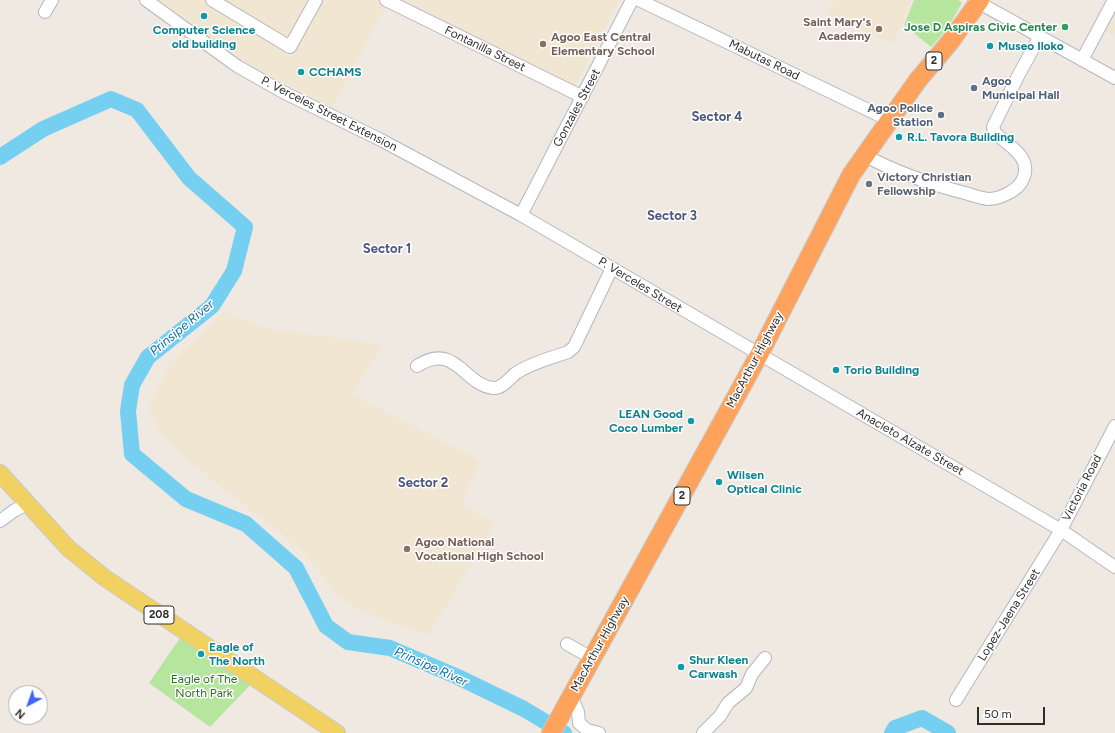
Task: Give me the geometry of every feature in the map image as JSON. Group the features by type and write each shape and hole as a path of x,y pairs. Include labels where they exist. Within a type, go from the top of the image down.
{"highway":[{"name":"MacArthur Highway","path":"551,733 759,355 851,175 918,80 950,42 978,1"}],"main road":[{"name":"208","path":"0,473 68,548 106,578 337,733"}],"street":[{"path":"45,12 52,0"},
{"name":"P. Verceles Street Extension","path":"146,0 237,66 283,92 381,140 521,215"},
{"path":"212,0 290,47 316,0"},
{"name":"Fontanilla Street","path":"386,0 583,97"},
{"name":"Gonzales Street","path":"521,215 632,0"},
{"name":"Mabutas Road","path":"639,0 889,120"},
{"path":"1082,60 1114,0"},
{"path":"978,1 1115,78"},
{"path":"864,155 884,166 943,188 989,199 1007,194 1022,182 1027,169 1024,159 995,133 994,128 1018,76 1040,36"},
{"name":"P. Verceles Street","path":"521,215 759,355"},
{"path":"417,366 426,360 446,359 483,385 493,388 500,387 517,372 568,352 574,347 612,268"},
{"name":"Anacleto Alzate Street","path":"759,355 1061,530 1115,567"},
{"name":"Victoria Road","path":"1061,530 1115,426"},
{"path":"0,522 15,510 28,504"},
{"name":"Lopez-Jaena Street","path":"956,700 1061,530"},
{"path":"567,644 592,658"},
{"path":"703,733 720,716 728,703 746,688 752,674 765,658"},
{"path":"568,702 578,712 579,723 587,730 599,733"}],"shaded area":[{"path":"157,0 389,0 333,107 238,60"},
{"name":"Agoo East Central Elementary School","path":"406,0 619,0 574,88"},
{"name":"Saint Mary's Academy","path":"836,0 912,0 892,45 825,12"},
{"path":"1115,5 1115,36 1102,29"},
{"path":"223,312 271,329 382,344 353,395 481,461 461,504 495,523 429,635 378,618 352,606 337,594 300,549 187,460 159,431 148,407 169,365"}],"green space":[{"path":"914,0 958,0 962,3 947,29 931,47 904,25"},
{"name":"Eagle of The North Park","path":"182,635 252,683 210,727 149,683"}],"waterway":[{"name":"Prinsipe River","path":"0,157 43,129 111,99 137,110 189,178 245,227 234,271 212,306 148,357 132,385 128,411 132,454 186,499 246,524 296,568 326,626 348,642 390,648 458,677 524,709 564,733"},
{"name":"Prinsipe River","path":"892,733 895,728 922,718 948,733"}],"place":[{"name":"Computer Science old building","path":"204,16"},
{"name":"Jose D Aspiras Civic Center","path":"1065,27"},
{"name":"Saint Mary's Academy","path":"879,29"},
{"name":"Agoo East Central Elementary School","path":"543,44"},
{"name":"Museo Iloko","path":"990,46"},
{"name":"CCHAMS","path":"301,72"},
{"name":"Agoo Municipal Hall","path":"974,88"},
{"name":"Agoo Police Station","path":"941,115"},
{"name":"R.L. Tavora Building","path":"899,137"},
{"name":"Victory Christian Fellowship","path":"869,184"},
{"name":"Torio Building","path":"836,370"},
{"name":"LEAN Good Coco Lumber","path":"691,421"},
{"name":"Wilsen Optical Clinic","path":"719,482"},
{"name":"Agoo National Vocational High School","path":"407,549"},
{"name":"Eagle of The North","path":"201,654"},
{"name":"Shur Kleen Carwash","path":"681,667"}],"district":[{"name":"Sector 4","path":"717,117"},
{"name":"Sector 3","path":"672,216"},
{"name":"Sector 1","path":"387,249"},
{"name":"Sector 2","path":"423,483"}]}
